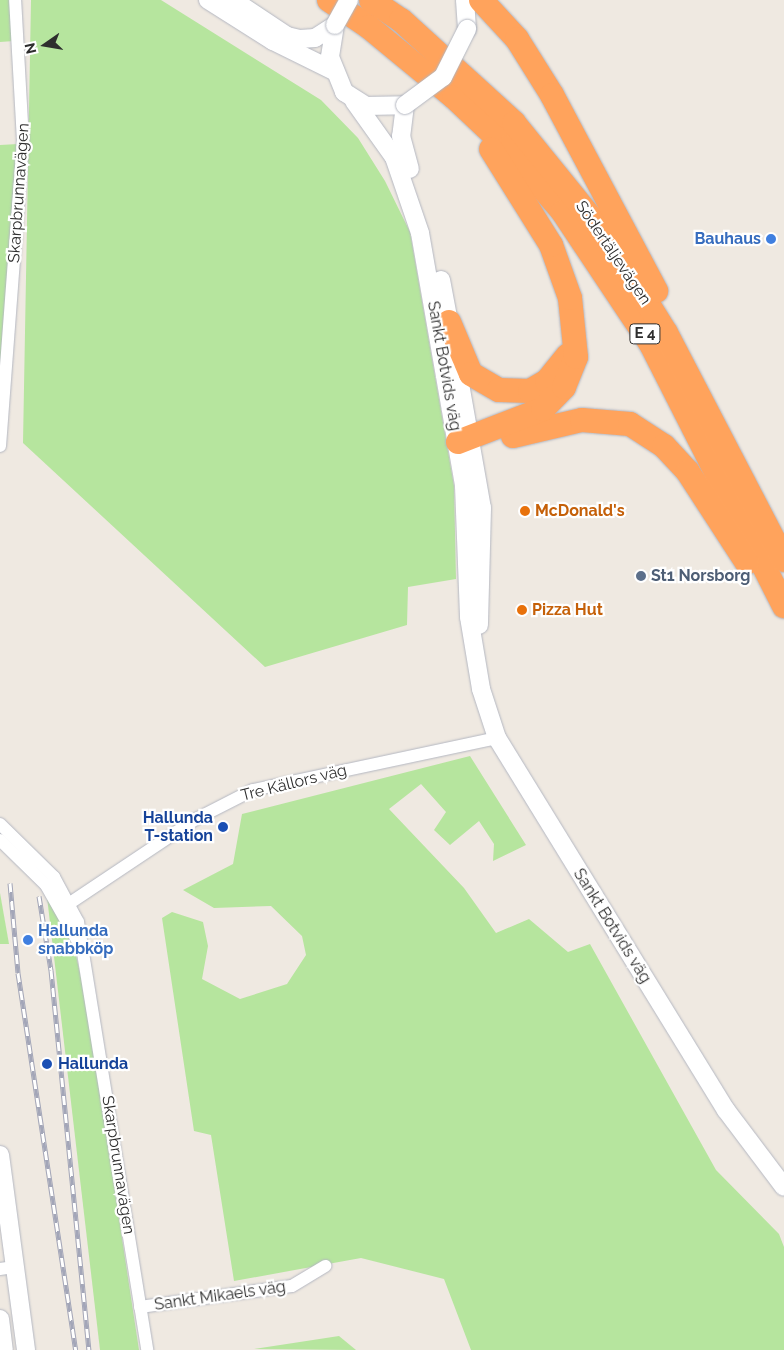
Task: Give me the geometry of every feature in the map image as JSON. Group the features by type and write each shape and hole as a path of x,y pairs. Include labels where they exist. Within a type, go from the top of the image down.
{"highway":[{"name":"E 4","path":"329,0 369,26 454,97 508,148 563,212 610,278 651,344 784,606"},
{"name":"Södertäljevägen","path":"371,0 465,76 555,169 605,235 726,444 784,560"},
{"path":"470,10 501,33 533,65 592,163 696,370 726,444"},
{"path":"454,97 534,214 564,278 577,335 576,356 555,398 530,417 467,440"},
{"path":"449,322 471,374 484,384 514,393 530,391 547,381 568,355 577,335"},
{"path":"467,440 582,420 630,424 664,446 688,472 784,620"}],"main road":[{"path":"208,0 272,42 332,70"},
{"path":"234,0 287,36 307,40 329,36"},
{"path":"332,70 329,36 349,0"},
{"path":"354,101 377,109 405,105 443,77 470,10"},
{"name":"Sankt Botvids väg","path":"332,70 394,158 413,207 467,440"},
{"name":"Sankt Botvids väg","path":"405,105 402,148 427,221 449,322 467,440 467,531 470,617 482,690 497,738 726,1110 784,1187"},
{"path":"0,1155 8,1268 26,1350"},
{"path":"0,1319 4,1350"}],"street":[{"name":"Skarpbrunnavägen","path":"0,446 23,141 15,0"},
{"name":"Tre Källors väg","path":"66,906 196,819 253,790 497,738"},
{"name":"Skarpbrunnavägen","path":"0,824 54,877 82,951 147,1350"},
{"name":"Skarpbrunnavägen","path":"0,840 66,906"},
{"name":"Sankt Mikaels väg","path":"140,1307 292,1286 325,1266"}],"green space":[{"path":"0,0 9,0 14,41 0,42"},
{"path":"31,0 161,0 321,100 358,138 385,181 410,232 454,486 456,579 408,587 407,625 265,667 23,443"},
{"path":"18,144 0,369 0,145"},
{"path":"470,756 526,845 493,861 494,844 479,821 450,845 434,830 446,812 421,784 389,809 464,888 496,933 529,919 568,952 590,944 716,1170 779,1234 784,1247 784,1350 471,1350 444,1279 361,1258 234,1281 211,1135 194,1131 162,918 172,912 203,922 208,946 202,979 240,999 287,984 306,955 302,936 271,906 214,908 183,890 233,864 242,814"},
{"path":"0,893 9,944 0,944"},
{"path":"47,897 75,951 85,995 139,1350 100,1350"},
{"path":"339,1336 356,1350 254,1349"}],"railway":[{"path":"10,883 18,973 76,1350"},
{"path":"39,896 51,970 89,1350"}],"place":[{"name":"Bauhaus","path":"771,239"},
{"name":"McDonald's","path":"525,511"},
{"name":"St1 Norsborg","path":"641,576"},
{"name":"Pizza Hut","path":"522,610"},
{"name":"Hallunda T-station","path":"223,827"},
{"name":"Hallunda snabbköp","path":"28,940"},
{"name":"Hallunda","path":"47,1064"}]}
